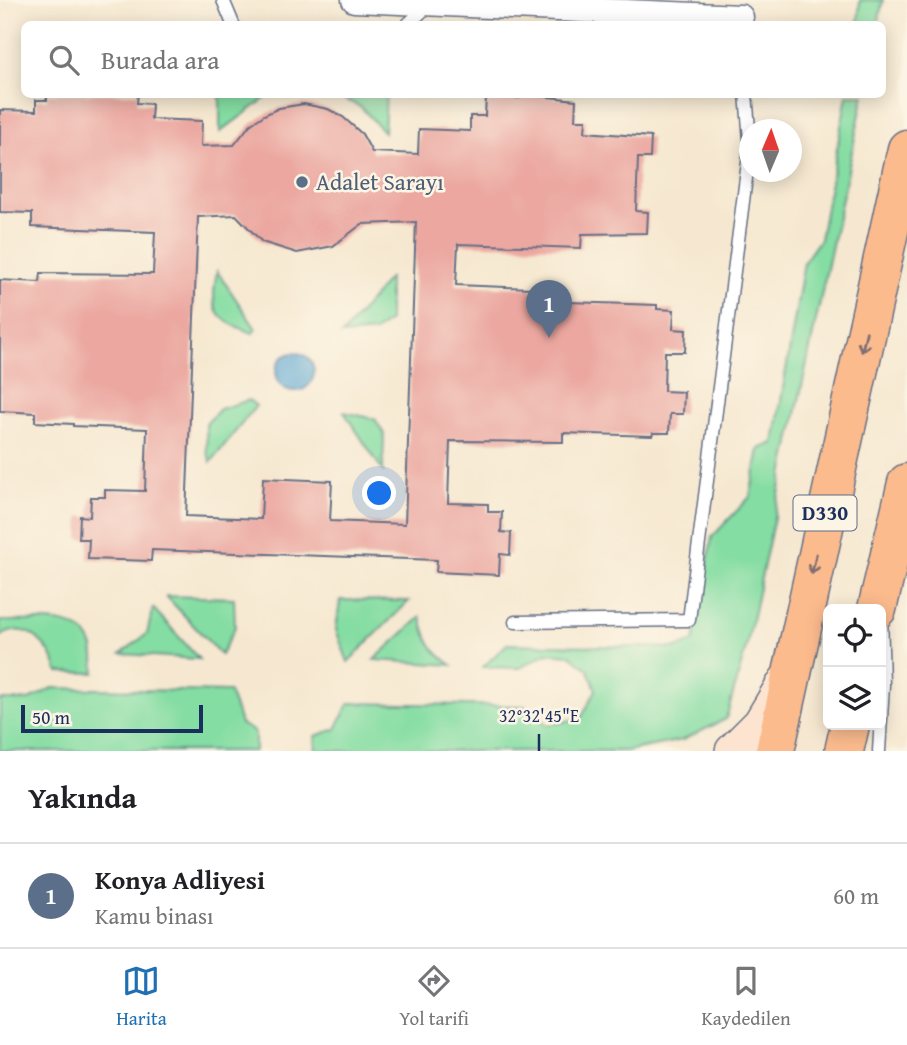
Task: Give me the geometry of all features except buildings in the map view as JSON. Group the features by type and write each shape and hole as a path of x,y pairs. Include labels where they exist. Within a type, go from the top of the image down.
{"highway":[{"name":"D330","path":"775,751 907,149"},
{"path":"879,601 907,482"},
{"path":"844,751 849,730"}],"street":[{"path":"354,0 430,2 741,21"},
{"path":"732,751 760,723 790,673"}],"lane":[{"path":"223,0 232,21"},
{"path":"411,21 430,2"},
{"path":"746,98 748,119"},
{"path":"515,622 689,620 745,182"},
{"path":"879,601 883,685 879,751"}],"green space":[{"path":"860,0 883,0 879,21 858,21"},
{"path":"220,98 266,98 220,132"},
{"path":"342,98 386,98 384,132 361,107"},
{"path":"846,98 863,98 747,644 726,719 683,740 626,751 316,751 315,736 336,729 349,703 524,706 547,725 581,718 596,690 588,669 570,655 547,653 520,668 483,667 507,644 677,648 694,641 712,537 750,497 759,449 774,443 804,262 820,239"},
{"path":"217,271 256,329 253,333 231,324 218,312 214,296"},
{"path":"389,278 389,321 375,332 342,335"},
{"path":"249,400 256,406 211,462 207,452 206,424 220,409"},
{"path":"344,412 375,419 384,434 383,471"},
{"path":"166,596 234,598 235,627 221,655"},
{"path":"340,600 409,601 348,662 336,630"},
{"path":"153,608 199,659 121,654 147,634"},
{"path":"421,617 431,644 439,655 452,665 374,660"},
{"path":"0,621 52,621 77,628 86,635 92,645 95,673 58,672 44,645 29,633 10,632 0,637"},
{"path":"52,688 229,692 241,724 255,732 255,751 0,751 0,700 29,700"}],"water":[{"path":"295,353 308,359 314,372 308,385 295,391 282,385 276,372 282,359"}],"place":[{"name":"Adalet Sarayı","path":"302,182"},
{"name":"Konya Adliyesi","path":"549,338"}]}
